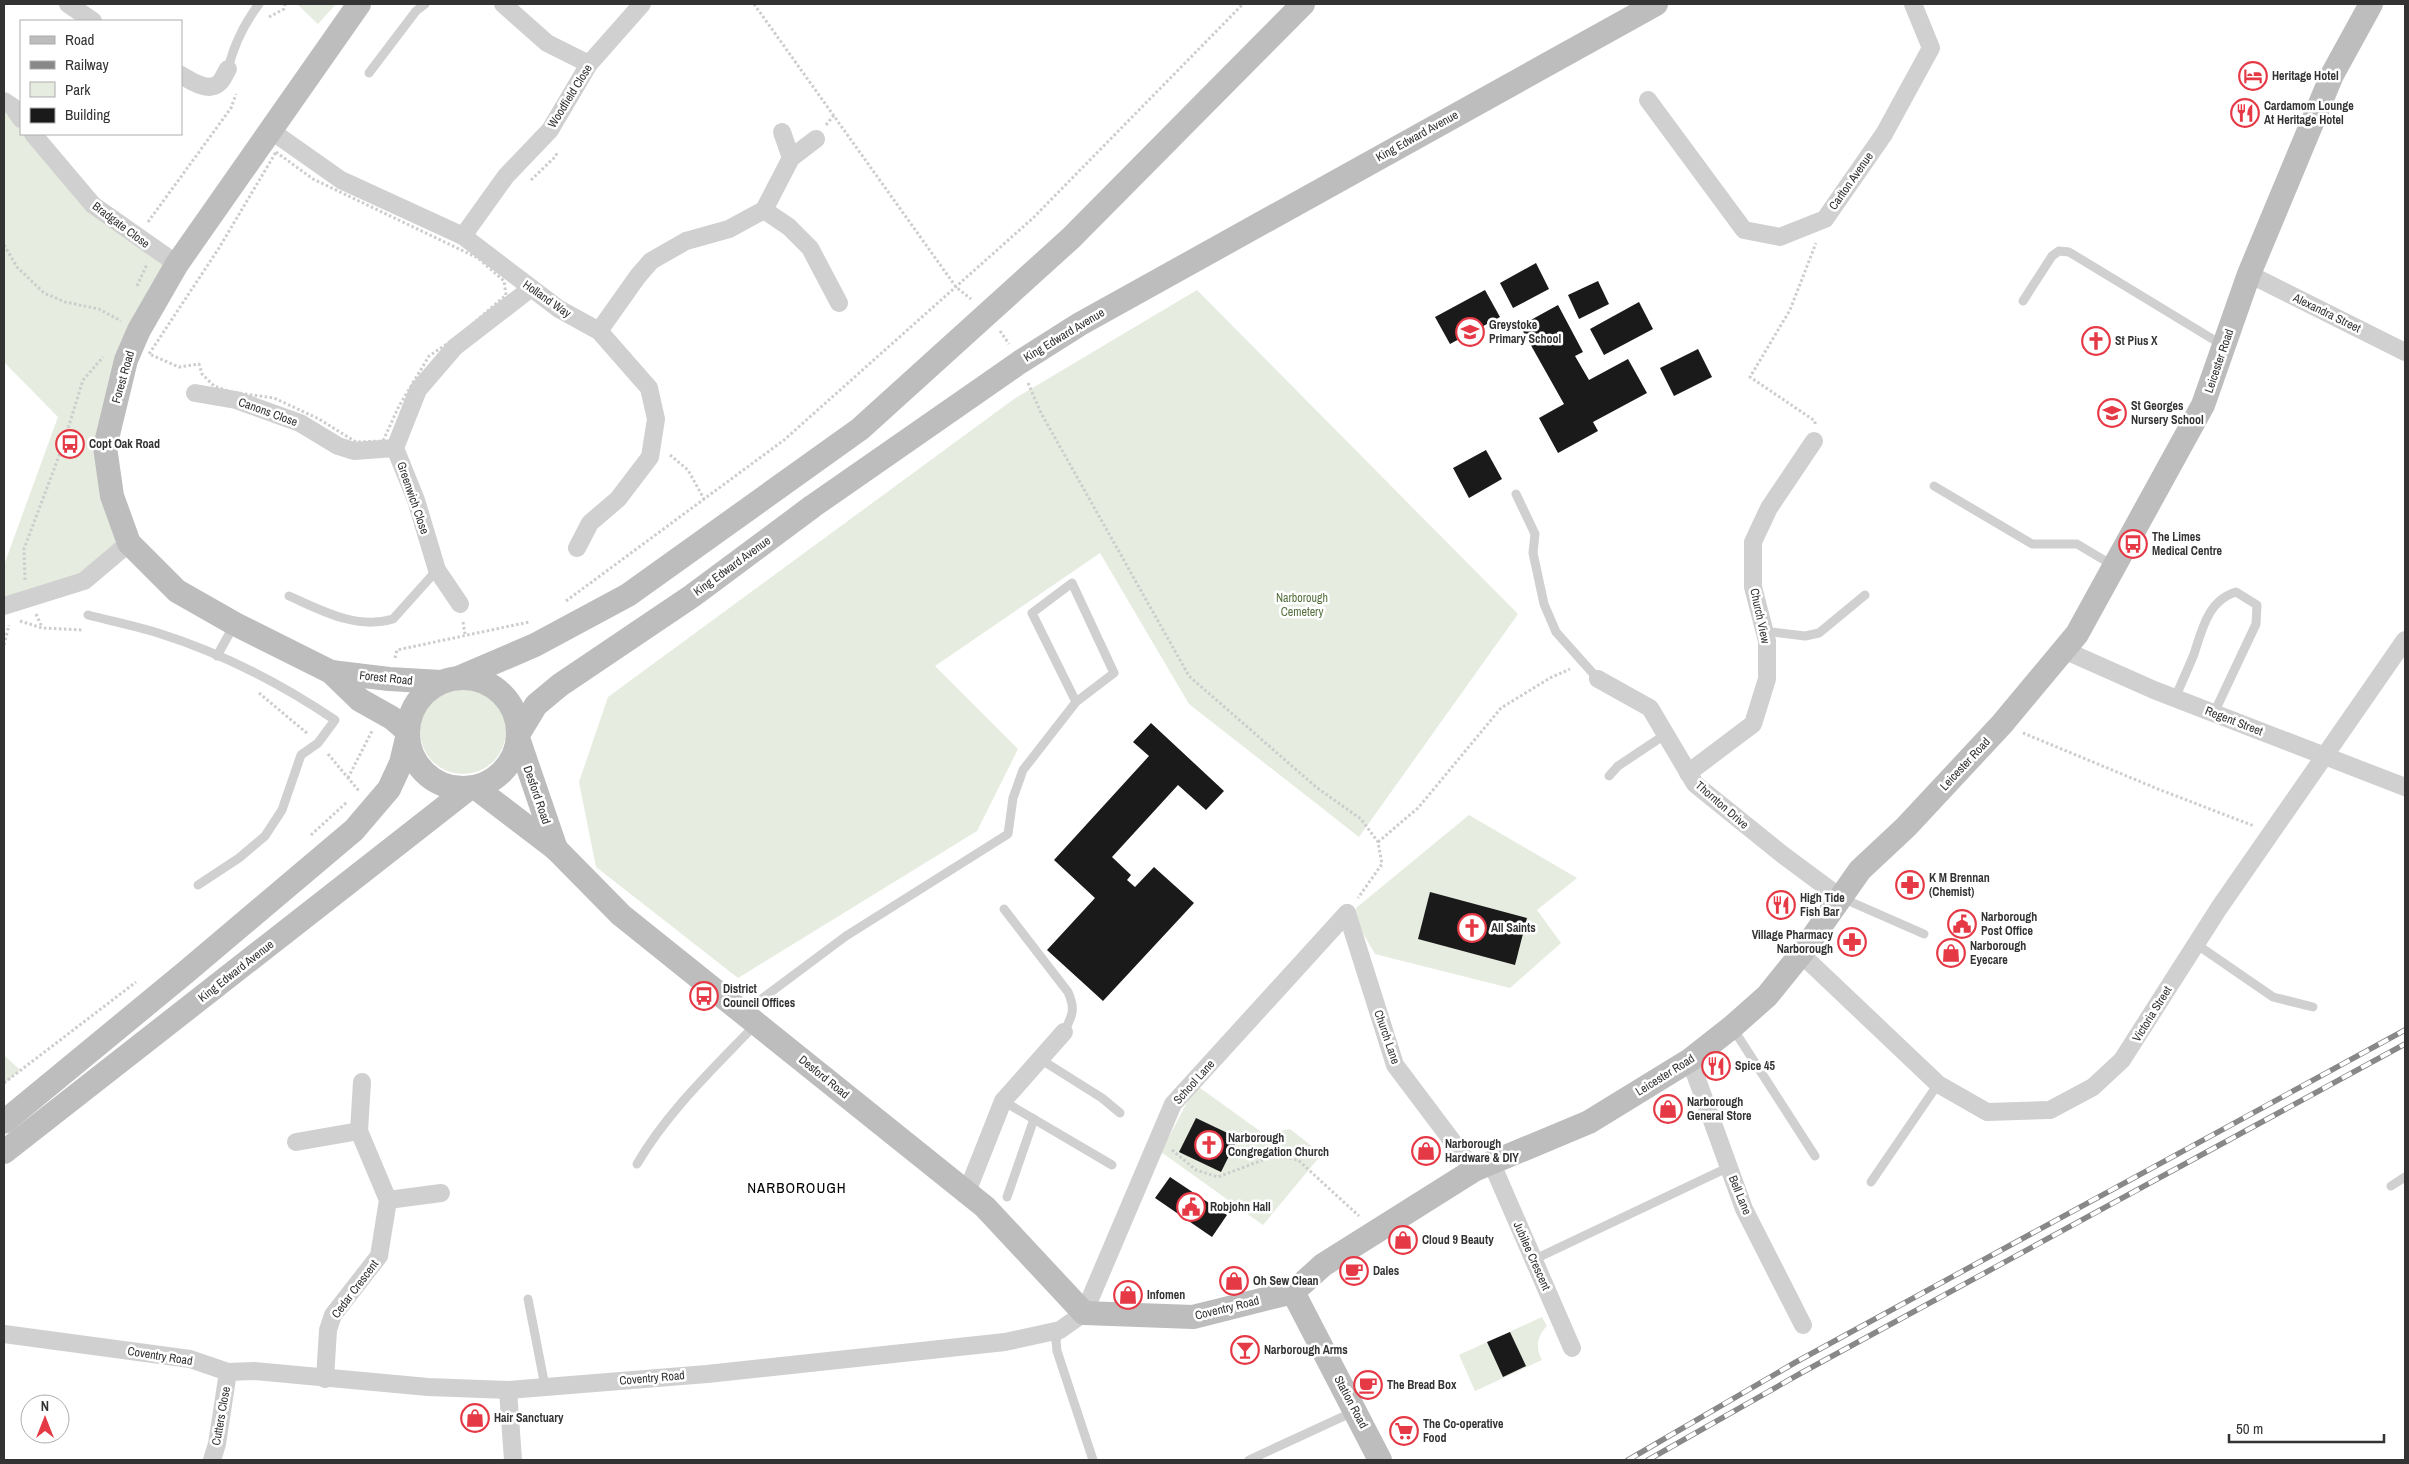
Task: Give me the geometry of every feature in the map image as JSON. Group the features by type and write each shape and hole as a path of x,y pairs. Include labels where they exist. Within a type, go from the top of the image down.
{"street":[{"path":"68,4 92,20"},
{"name":"Forest Road","path":"359,4 177,264 125,326 126,360 105,447 112,496 129,543 177,591 234,624 331,672 360,700 392,718 407,735"},
{"path":"503,4 548,43 589,64"},
{"name":"Woodfield Close","path":"463,236 506,176 550,130 589,64 642,4"},
{"path":"4,1122 354,830 389,789 401,762 410,716 417,702 427,691 535,645 628,595 860,429 1071,238 1303,4"},
{"name":"King Edward Avenue","path":"4,1152 472,788 492,782 504,771 514,757 519,737 536,705 560,685 692,596 821,501 1020,362 1080,324 1656,4"},
{"name":"Carlton Avenue","path":"1648,100 1744,230 1780,237 1825,219 1884,134 1931,48 1913,4"},
{"name":"Leicester Road","path":"1293,1292 1323,1265 1375,1231 1483,1167 1589,1122 1690,1060 1732,1027 1767,996 1801,954 1860,870 1906,827 2002,724 2078,634 2203,405 2249,274 2332,75 2371,4"},
{"path":"182,75 205,86 214,86 219,84 228,69"},
{"path":"4,101 13,107 20,117"},
{"name":"Holland Way","path":"270,130 341,180 463,236 530,289 559,309 599,331 649,388 656,419 650,456 618,498 590,523 577,548"},
{"path":"782,132 791,158"},
{"name":"Bradgate Close","path":"39,136 93,205 177,264"},
{"path":"599,331 651,261 686,241 729,229 764,210 791,158 816,138"},
{"path":"764,210 789,227 810,248 839,303"},
{"name":"Alexandra Street","path":"2249,274 2405,352"},
{"name":"Greenwich Close","path":"460,604 437,570 416,500 395,448 418,390 455,347 530,289"},
{"name":"Canons Close","path":"195,393 236,400 300,423 338,446 354,451 395,448"},
{"name":"Church View","path":"1688,773 1753,724 1767,679 1767,641 1753,587 1753,542 1769,508 1814,441"},
{"path":"7,612 29,599 84,581 129,543"},
{"name":"Victoria Street","path":"1801,954 1938,1084 1987,1112 2050,1110 2093,1088 2122,1060 2196,944 2405,640"},
{"name":"Regent Street","path":"2064,650 2175,698 2405,788"},
{"name":"Forest Road","path":"331,672 389,679 449,680"},
{"path":"449,680 476,679 493,686 507,699 516,715 519,737"},
{"name":"Thornton Drive","path":"1598,679 1650,708 1695,784 1722,807 1841,898"},
{"path":"407,735 412,755 421,770 434,782 451,788 472,788"},
{"name":"Desford Road","path":"519,737 556,849"},
{"name":"Desford Road","path":"472,788 556,849 621,915 985,1207 1084,1313"},
{"name":"School Lane","path":"1084,1313 1173,1104 1348,913"},
{"name":"Church Lane","path":"1348,913 1395,1066 1483,1167"},
{"path":"967,1192 1003,1101 1064,1032"},
{"name":"Bell Lane","path":"1690,1060 1744,1209 1803,1325"},
{"path":"362,1082 359,1130 388,1200 441,1193"},
{"path":"296,1142 359,1130"},
{"name":"Jubilee Crescent","path":"1483,1167 1534,1260 1572,1348"},
{"name":"Cedar Crescent","path":"325,1379 328,1330 333,1315 380,1256 388,1200"},
{"name":"Coventry Road","path":"4,1334 190,1359 228,1372 254,1371 428,1387 508,1390 707,1374 1005,1342 1060,1330 1084,1313 1193,1317 1293,1292"},
{"name":"Station Road","path":"1293,1292 1380,1460"},
{"name":"Cutters Close","path":"212,1460 217,1444 228,1372"},
{"path":"508,1390 512,1460"}],"lane":[{"path":"228,69 234,46 246,20 259,4"},
{"path":"369,73 416,11 425,4"},
{"path":"2022,301 2052,256 2059,251 2069,252 2224,346"},
{"path":"1934,486 2032,544 2078,544 2115,566"},
{"path":"1516,494 1535,534 1533,553 1544,604 1556,632 1598,679"},
{"path":"289,596 342,618 373,623 384,622 393,619 437,570"},
{"path":"637,1164 676,1109 750,1018 846,936 1008,834 1013,798 1023,770 1076,702 1114,673 1072,583 1032,613 1076,702"},
{"path":"2175,698 2194,653 2197,639 2213,607 2226,595 2236,592 2257,605 2258,614 2256,624 2214,713"},
{"path":"1764,631 1805,636 1819,633 1865,595"},
{"path":"88,615 158,633 228,659 279,684 335,720 318,743 301,755 282,810 265,836 239,858 198,885"},
{"path":"217,656 234,624"},
{"path":"1609,776 1618,766 1666,734"},
{"path":"1841,898 1924,934"},
{"path":"1004,909 1068,992 1073,1003 1072,1015 1064,1032"},
{"path":"2196,944 2273,997 2313,1007"},
{"path":"1732,1027 1815,1156"},
{"path":"1040,1059 1102,1098 1120,1113"},
{"path":"1871,1182 1938,1084"},
{"path":"1003,1101 1112,1165"},
{"path":"1007,1197 1034,1119"},
{"path":"1534,1260 1729,1167"},
{"path":"2391,1186 2405,1177"},
{"path":"528,1299 545,1386"},
{"path":"1060,1330 1056,1341 1057,1351 1093,1460"},
{"path":"1250,1460 1261,1458 1356,1411"}],"path":[{"path":"261,22 284,9 285,4"},
{"path":"754,4 956,286 989,314 1020,362 1041,412 1188,676 1316,787 1361,819 1378,842 1382,864 1348,913"},
{"path":"558,607 784,440 1033,218 1243,4"},
{"path":"138,238 156,209 231,108 237,92"},
{"path":"526,184 556,156 559,147"},
{"path":"276,152 313,179 478,258 504,281 506,296 460,335 429,356 399,406 383,441 356,442 320,419 274,398 231,392 214,386 202,374 199,364 179,367 149,354 220,248 276,152"},
{"path":"1814,441 1815,422 1750,377 1790,310 1825,219"},
{"path":"4,245 17,267 44,293 65,302 99,309 125,326"},
{"path":"136,287 149,261"},
{"path":"123,312 125,326"},
{"path":"42,628 29,599 26,585 24,549 62,448 82,380 101,361 105,353"},
{"path":"669,454 688,470 704,499"},
{"path":"4,645 7,612"},
{"path":"18,620 42,628 91,631"},
{"path":"389,679 397,650 533,621"},
{"path":"1378,842 1418,808 1501,708 1550,678 1575,666 1598,679"},
{"path":"256,690 318,743 359,790 307,840"},
{"path":"2002,724 2158,789 2272,832"},
{"path":"4,1083 138,980"},
{"path":"1158,1139 1196,1170 1218,1177 1276,1155 1298,1160 1375,1231"}],"green space":[{"path":"297,4 336,4 318,24"},
{"path":"4,101 20,118 20,135 34,135 93,205 177,264 139,330 105,447 129,543 84,581 4,606 4,565 58,417 4,362"},
{"name":"Narborough Cemetery","path":"1197,290 1518,614 1359,837 1189,704 1100,553 935,666 1018,749 977,831 738,978 596,867 579,782 608,697 1014,399"},
{"path":"463,688 479,691 487,695 499,707 503,715 506,731 503,747 499,755 487,767 479,771 463,774 447,771 439,767 427,755 423,747 420,731 423,715 427,707 439,695 447,691"},
{"path":"1469,815 1577,878 1537,910 1561,943 1510,988 1375,954 1357,923 1356,908"},
{"path":"4,1055 20,1070 4,1084"},
{"path":"1196,1085 1264,1134 1290,1129 1322,1154 1263,1225 1161,1152"},
{"path":"1542,1317 1547,1326 1538,1342 1538,1351 1542,1360 1475,1391 1459,1355"}],"building":[{"path":"1536,263 1549,289 1513,308 1500,283"},
{"path":"1598,281 1609,304 1579,319 1568,295"},
{"path":"1485,290 1500,317 1450,344 1435,317"},
{"path":"1639,302 1653,329 1604,355 1590,329"},
{"path":"1558,305 1583,352 1575,356 1589,380 1628,359 1647,393 1593,422 1598,431 1558,453 1539,418 1564,404 1520,326"},
{"path":"1698,349 1712,377 1674,396 1660,368"},
{"path":"1486,450 1502,479 1469,498 1453,468"},
{"path":"1151,723 1224,791 1206,810 1178,785 1112,857 1131,875 1127,880 1135,887 1154,867 1194,903 1103,1001 1047,950 1095,898 1054,860 1149,756 1133,742"},
{"name":"All Saints","path":"1430,892 1527,918 1515,965 1418,939"},
{"name":"Narborough Congregation Church","path":"1196,1118 1238,1138 1221,1172 1179,1152"},
{"name":"Robjohn Hall","path":"1170,1177 1227,1215 1212,1237 1155,1198"},
{"name":"Oh Sew Clean","path":"1238,1268 1247,1288 1230,1295 1221,1274"},
{"path":"1510,1332 1526,1366 1503,1377 1487,1342"}],"railway":[{"path":"1628,1460 1796,1362 2405,1030"},
{"path":"1648,1460 1803,1372 2405,1044"}],"place":[{"name":"Heritage Hotel","path":"2253,76"},
{"name":"Cardamom Lounge At Heritage Hotel","path":"2245,113"},
{"name":"Greystoke Primary School","path":"1470,332"},
{"name":"St Pius X","path":"2096,341"},
{"name":"St Georges Nursery School","path":"2112,413"},
{"name":"Copt Oak Road","path":"70,444"},
{"name":"The Limes Medical Centre","path":"2133,544"},
{"name":"K M Brennan (Chemist)","path":"1910,885"},
{"name":"High Tide Fish Bar","path":"1781,905"},
{"name":"Narborough Post Office","path":"1962,924"},
{"name":"All Saints","path":"1472,928"},
{"name":"Village Pharmacy Narborough","path":"1852,942"},
{"name":"Narborough Eyecare","path":"1951,953"},
{"name":"District Council Offices","path":"704,996"},
{"name":"Spice 45","path":"1716,1066"},
{"name":"Narborough General Store","path":"1668,1109"},
{"name":"Narborough Congregation Church","path":"1209,1145"},
{"name":"Narborough Hardware & DIY","path":"1426,1151"},
{"name":"Robjohn Hall","path":"1191,1207"},
{"name":"Cloud 9 Beauty","path":"1403,1240"},
{"name":"Dales","path":"1354,1271"},
{"name":"Oh Sew Clean","path":"1234,1281"},
{"name":"Infomen","path":"1128,1295"},
{"name":"Narborough Arms","path":"1245,1350"},
{"name":"The Bread Box","path":"1368,1385"},
{"name":"Hair Sanctuary","path":"475,1418"},
{"name":"The Co-operative Food","path":"1404,1431"}],"district":[{"name":"NARBOROUGH","path":"797,1188"}]}
